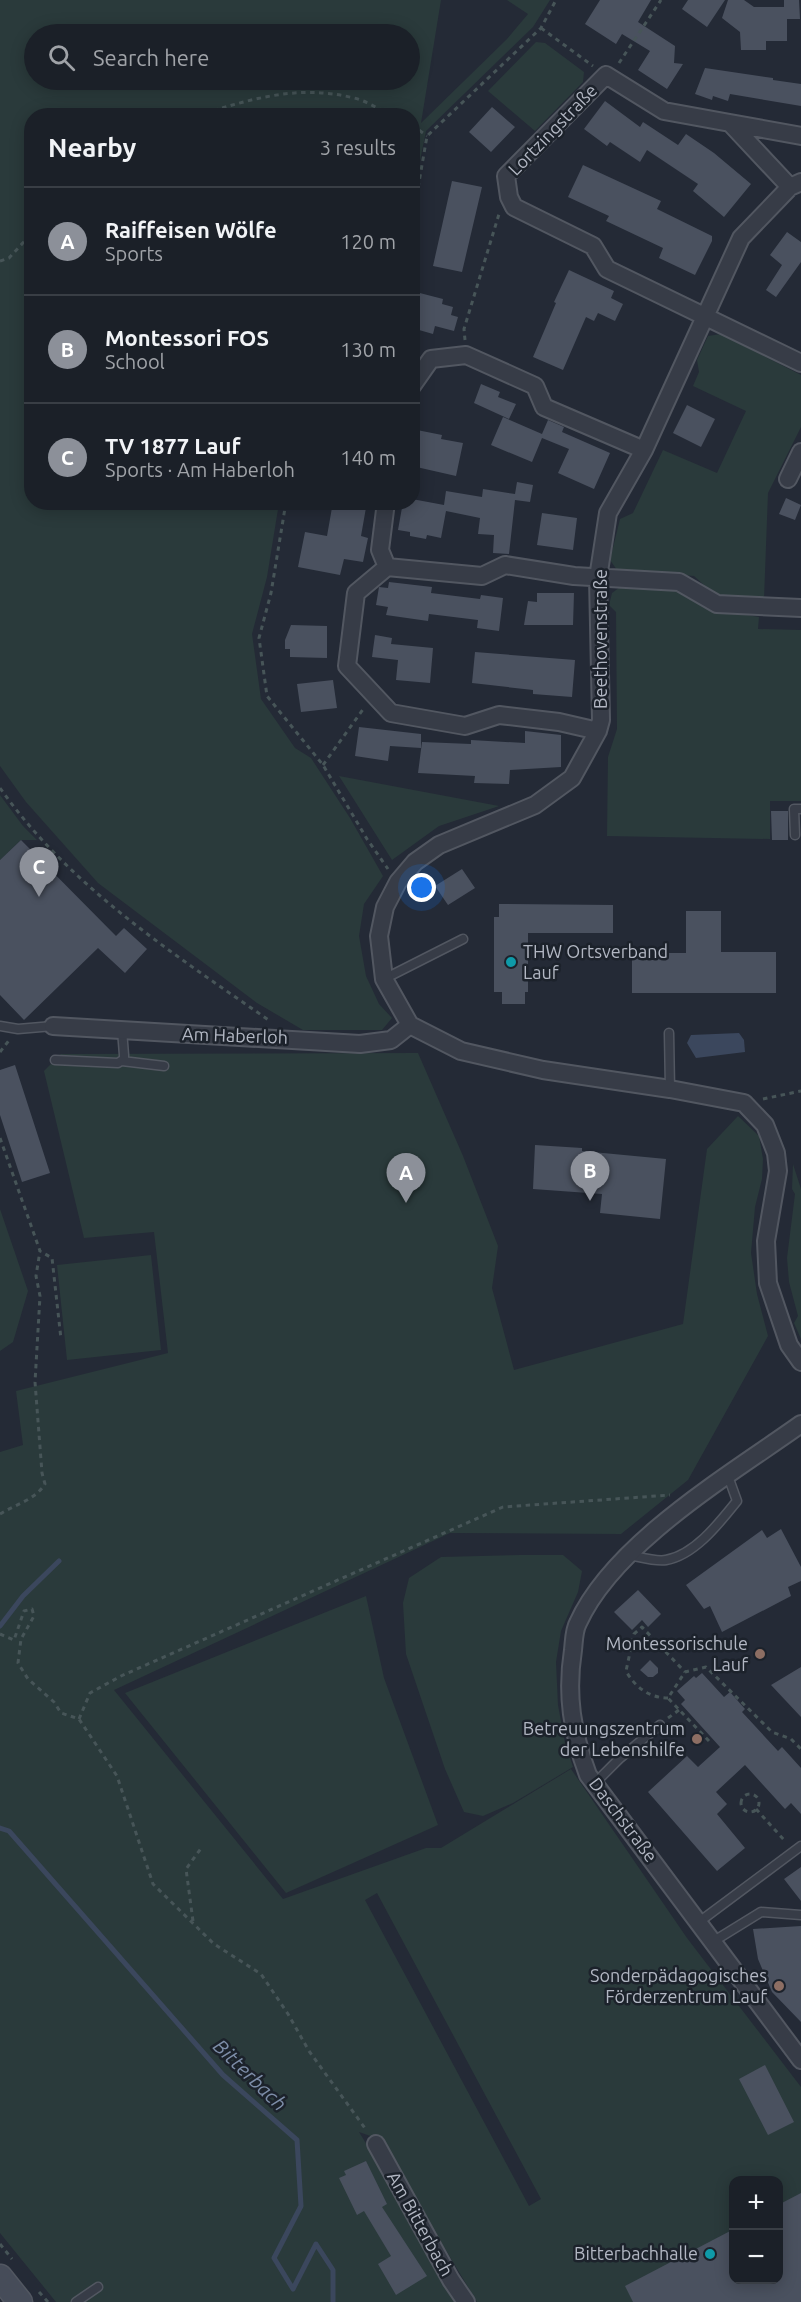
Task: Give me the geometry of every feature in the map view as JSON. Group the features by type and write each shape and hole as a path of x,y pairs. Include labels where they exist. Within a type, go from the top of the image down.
{"main road":[{"path":"0,2277 20,2302"}],"street":[{"name":"Lortzingstraße","path":"801,136 664,111 606,75 506,176 509,197 514,207 592,246 607,269 801,363"},
{"path":"730,123 796,184"},
{"name":"Beethovenstraße","path":"410,1025 384,979 379,936 385,907 398,882 415,862 439,845 535,805 572,778 598,731 601,720 598,578 608,513 644,450 741,238 796,184"},
{"path":"420,374 430,359 466,355 535,386 544,407 644,450"},
{"path":"788,479 801,452"},
{"path":"385,510 380,550 387,567"},
{"path":"598,731 559,722 499,715 465,726 391,713 347,666 356,593 387,567 482,576 505,565 598,578 679,582 717,604 801,608"},
{"path":"410,1025 461,1051 543,1070 670,1089 744,1103 765,1125 777,1153 778,1171 766,1241 768,1282 789,1345 801,1362"},
{"name":"Am Haberloh","path":"54,1026 360,1044 391,1040 410,1025"},
{"name":"Daschstraße","path":"801,1424 680,1509 628,1555 595,1593 577,1624 569,1674 571,1721 584,1764 594,1784 714,1941 801,2061"},
{"name":"Am Bitterbach","path":"376,2144 466,2302"}],"lane":[{"path":"795,835 794,809 801,809"},
{"path":"384,979 464,939"},
{"path":"0,1026 18,1029 54,1026"},
{"path":"122,1030 124,1055 122,1061"},
{"path":"669,1033 670,1089"},
{"path":"55,1060 114,1064 122,1061 165,1066"},
{"path":"628,1555 666,1561 690,1550 737,1501 728,1476"},
{"path":"594,1784 619,1759 660,1725"},
{"path":"699,1922 798,1849"},
{"path":"714,1941 761,1912 801,1915"},
{"path":"76,2302 98,2287"}],"path":[{"path":"420,177 427,136 541,28 556,0"},
{"path":"541,28 606,75 623,59 661,0"},
{"path":"222,108 249,100 304,91 356,98 376,108"},
{"path":"420,131 427,136"},
{"path":"466,355 464,329 489,244 500,212 509,197"},
{"path":"0,261 9,258 24,242"},
{"path":"285,510 271,593 259,638 267,696 323,765 367,839 398,882"},
{"path":"323,765 365,707 375,697"},
{"path":"0,788 66,867 134,924 295,1039"},
{"path":"744,1103 801,1091"},
{"path":"0,1138 40,1251 36,1276 40,1296 35,1382 42,1473 45,1484 32,1498 0,1514"},
{"path":"40,1251 52,1258 61,1339"},
{"path":"79,1719 90,1693 121,1676 503,1507 678,1494"},
{"path":"0,1634 14,1640 24,1611 32,1610 34,1616 21,1639 18,1663 28,1679 54,1702 62,1713 79,1719 117,1776 153,1884 214,1944 261,1974 309,2051 376,2144"},
{"path":"685,1672 642,1627 634,1634 626,1671 633,1683 658,1698 668,1698 709,1742"},
{"path":"668,1698 685,1672 706,1667 772,1732 791,1738 801,1749"},
{"path":"750,1794 756,1796 758,1803 756,1809 750,1812 743,1809 741,1803 743,1796 750,1794"},
{"path":"756,1809 798,1849"},
{"path":"193,1923 186,1869 202,1847"}],"shaded area":[{"path":"0,0 441,0 421,123 507,39 528,14 507,0 550,0 533,27 426,131 420,161 420,108 24,108 24,510 278,510 267,577 252,634 261,699 295,748 311,758 350,818 383,876 364,904 359,936 366,976 379,1004 392,1018 382,1030 303,1030 257,1003 98,883 26,802 0,766"},
{"path":"536,42 545,43 584,72 583,82 535,131 488,91"},
{"path":"721,334 801,375 801,427 768,493 764,599 717,597 694,576 617,570 610,560 620,519 633,513 663,450 717,473 746,411 693,386 699,372 697,360 708,336"},
{"path":"620,587 677,588 704,608 759,617 758,629 801,630 801,801 770,801 770,839 607,836 608,757 617,729 616,612 609,605 612,593"},
{"path":"339,776 499,806 439,826 392,860"},
{"path":"0,795 23,826 37,840 21,840 0,860"},
{"path":"418,1053 463,1156 498,1246 492,1288 514,1370 683,1324 707,1149 738,1116 759,1136 763,1159 762,1179 755,1207 751,1253 757,1294 768,1336 688,1480 621,1534 450,1533 114,1690 283,1899 426,1848 441,1848 571,1769 687,1938 801,2087 801,2302 477,2302 379,2139 359,2132 464,2302 56,2302 0,2233 0,1452 23,1445 16,1391 168,1353 154,1232 84,1238 44,1071 61,1054","holes":["377,1893 541,2199 529,2206 365,1900"]},
{"path":"793,1164 801,1189 801,1339 794,1323 798,1316 789,1282 787,1258 795,1194 792,1189"},
{"path":"0,1209 28,1291 13,1342 0,1351"},
{"path":"151,1255 161,1350 67,1360 57,1265"},
{"path":"563,1555 582,1571 578,1592 561,1631 556,1662 558,1705 565,1743 573,1767 513,1803 483,1816 464,1812 445,1769 406,1654 403,1603 409,1578 441,1557"},
{"path":"366,1596 384,1678 438,1825 286,1893 125,1693"}],"water":[{"path":"739,1033 744,1040 745,1052 696,1058 687,1043 691,1035"}],"building":[{"path":"600,0 651,0 638,22 675,46 674,63 683,64 667,89 638,70 650,51 622,34 616,44 585,24"},
{"path":"688,0 725,0 707,27 682,9"},
{"path":"728,0 744,0 754,7 784,7 784,0 799,0 800,19 787,19 787,41 766,41 766,50 741,50 740,32 722,18"},
{"path":"705,68 801,84 801,106 730,94 728,101 713,96 712,100 695,94"},
{"path":"605,101 640,127 643,122 678,145 686,134 714,153 751,184 724,217 693,191 698,184 647,150 640,162 610,142 607,146 584,129"},
{"path":"492,107 515,127 491,152 469,132"},
{"path":"583,165 661,201 657,209 712,236 712,241 695,275 659,258 663,248 606,221 609,216 568,197"},
{"path":"452,181 482,187 462,272 433,266"},
{"path":"787,232 801,242 801,262 776,297 766,290 782,265 770,255"},
{"path":"569,270 614,291 611,298 623,304 615,321 598,313 594,321 586,317 563,370 533,357"},
{"path":"420,293 443,299 442,304 453,307 451,315 458,317 454,331 435,326 433,334 420,330"},
{"path":"481,384 500,392 498,397 516,404 509,419 474,403"},
{"path":"687,405 715,419 701,447 673,433"},
{"path":"503,417 542,434 548,420 564,427 562,432 610,453 594,489 558,473 569,449 542,438 532,462 491,445"},
{"path":"420,431 442,435 441,439 463,443 456,476 420,468"},
{"path":"517,482 533,485 530,502 515,500 509,554 493,553 494,535 478,534 480,518 446,511 441,538 427,535 426,539 410,536 410,532 398,530 402,510 420,510 420,500 444,505 446,491 482,497 483,489 515,494"},
{"path":"786,498 801,505 795,520 779,514"},
{"path":"332,510 366,510 361,536 368,538 363,562 344,559 340,575 298,567 305,532 327,536"},
{"path":"542,513 577,518 573,550 537,545"},
{"path":"389,582 432,587 431,593 480,599 481,595 503,598 499,631 477,628 478,620 429,614 428,621 386,615 388,607 376,605 379,587 388,588"},
{"path":"537,593 574,593 573,625 524,625 528,601 537,602"},
{"path":"291,625 327,626 327,658 290,657 290,649 285,649 285,640"},
{"path":"375,635 392,638 391,644 433,648 430,683 396,680 398,660 372,657"},
{"path":"475,652 575,660 572,697 533,694 533,690 472,683"},
{"path":"333,680 337,708 301,712 297,684"},
{"path":"359,727 421,734 421,748 390,746 388,761 355,756"},
{"path":"525,731 561,735 561,767 510,770 509,784 474,783 475,776 418,773 422,742 471,744 471,740 525,743"},
{"path":"771,811 788,811 788,840 772,840"},
{"path":"21,840 116,936 124,928 147,949 125,973 98,948 24,1020 0,995 0,860"},
{"path":"462,869 475,888 448,905 435,886"},
{"name":"THW Ortsverband Lauf","path":"499,904 613,905 613,933 528,933 528,992 525,992 525,1004 502,1004 502,992 494,992 494,917 499,917"},
{"path":"686,911 721,911 721,952 776,952 776,993 632,993 632,953 686,953"},
{"path":"15,1065 50,1173 22,1182 0,1115 0,1070"},
{"path":"535,1145 582,1148 582,1151 666,1159 660,1219 600,1213 602,1194 533,1189"},
{"path":"781,1529 801,1567 801,1581 788,1587 791,1596 722,1632 710,1606 704,1609 686,1585 762,1530 767,1538"},
{"path":"638,1590 661,1614 648,1627 642,1620 632,1630 614,1612"},
{"path":"650,1660 658,1668 658,1673 653,1677 648,1677 640,1670"},
{"path":"801,1667 801,1717 771,1685"},
{"path":"702,1673 724,1697 730,1692 745,1709 742,1712 778,1751 782,1747 801,1768 801,1814 791,1803 785,1809 745,1765 716,1792 727,1804 717,1814 745,1848 717,1871 648,1792 687,1756 698,1767 720,1747 681,1704 685,1700 677,1691 694,1676 696,1678"},
{"path":"801,1867 801,1901 784,1879"},
{"path":"801,1926 801,2022 772,1992 758,1959 753,1929"},
{"path":"765,2065 794,2122 768,2135 739,2079"},
{"path":"366,2161 387,2204 382,2207 427,2276 396,2295 378,2264 391,2256 364,2211 357,2215 339,2178 346,2175 344,2171"},
{"name":"Bitterbachhalle","path":"801,2193 801,2302 633,2302 625,2286 729,2232 729,2284 783,2284 783,2202"}],"waterway":[{"path":"0,1626 23,1596 59,1561"},
{"name":"Bitterbach","path":"0,1828 9,1831 223,2075 297,2140 301,2206 274,2258 293,2289 316,2244 333,2270 333,2302"}],"place":[{"name":"TV 1877 Lauf","path":"39,897"},
{"name":"THW Ortsverband Lauf","path":"511,962"},
{"name":"Montessori FOS","path":"590,1201"},
{"name":"Raiffeisen Wölfe","path":"406,1203"},
{"name":"Montessorischule Lauf","path":"760,1654"},
{"name":"Betreuungszentrum der Lebenshilfe","path":"697,1739"},
{"name":"Sonderpädagogisches Förderzentrum Lauf","path":"779,1986"},
{"name":"Bitterbachhalle","path":"710,2254"}]}
